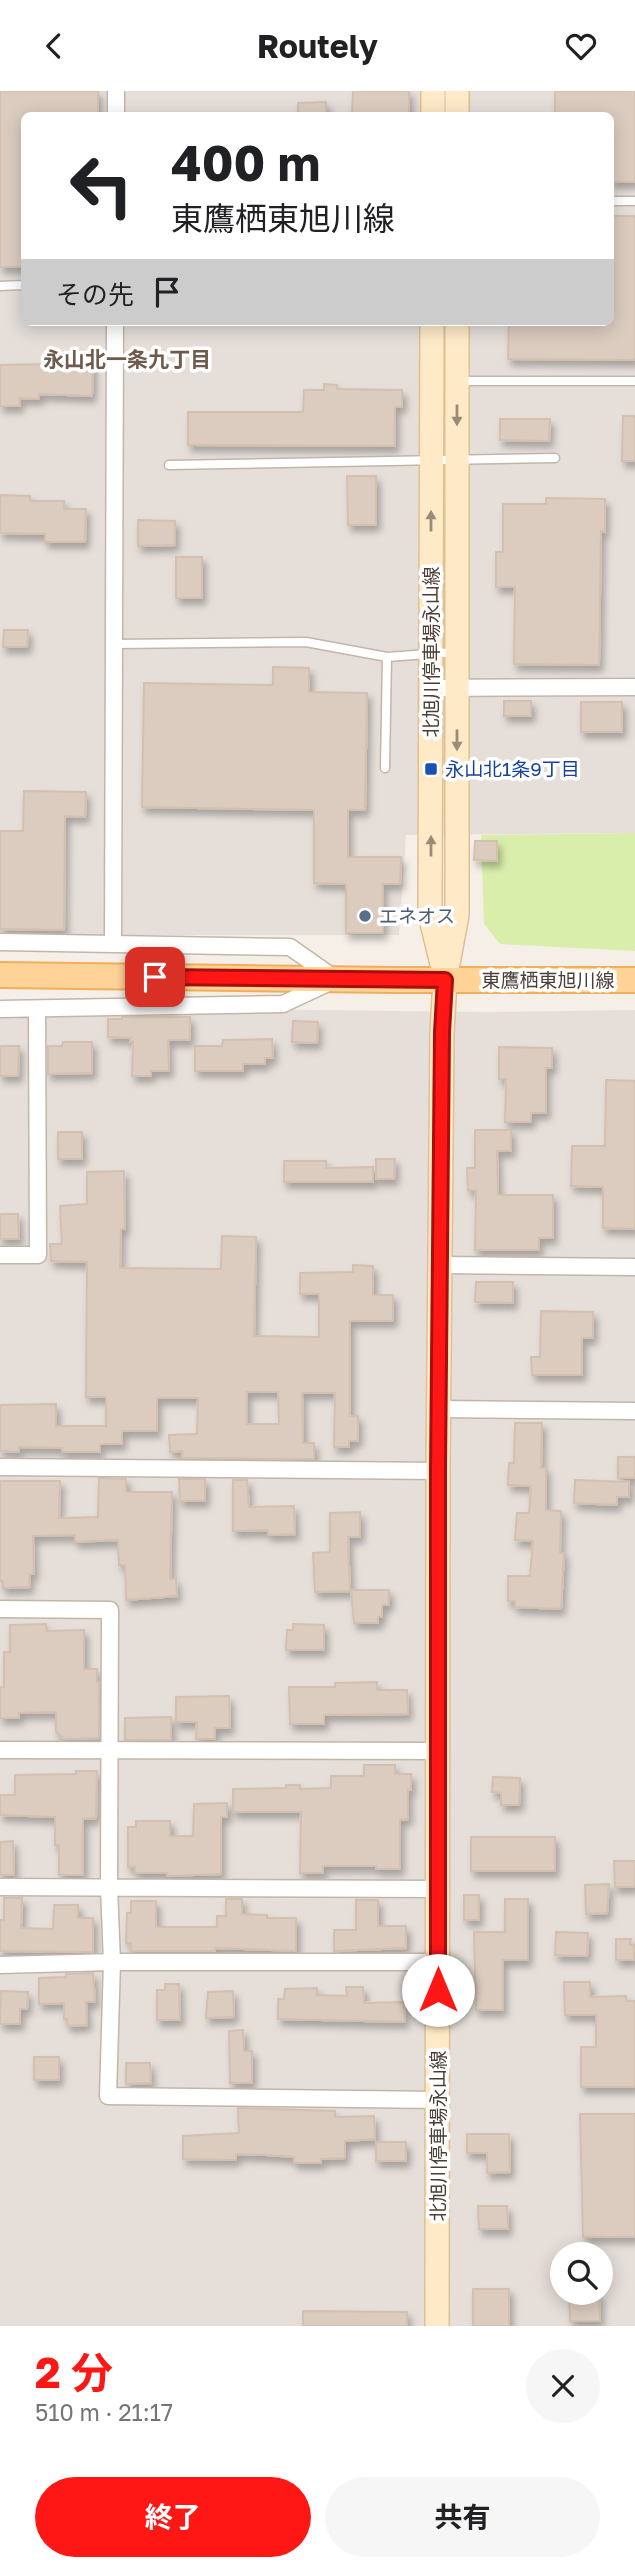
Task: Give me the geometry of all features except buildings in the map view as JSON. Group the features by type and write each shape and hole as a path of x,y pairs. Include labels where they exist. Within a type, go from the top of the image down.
{"main road":[{"path":"433,91 433,112"},
{"path":"457,91 457,112"},
{"name":"北旭川停車場永山線","path":"432,326 430,915 445,980"},
{"name":"北旭川停車場永山線","path":"437,2326 438,1471 442,1032 445,980 457,915 457,326"},
{"name":"東鷹栖東旭川線","path":"0,975 337,980 635,980"}],"street":[{"path":"116,91 116,112"},
{"path":"113,944 115,326"},
{"path":"430,688 635,687"},
{"path":"0,942 290,947 337,980"},
{"path":"0,1009 283,1004 337,980"},
{"path":"0,1255 38,1255 37,1009"},
{"path":"441,1265 635,1267"},
{"path":"440,1409 635,1411"},
{"path":"0,1467 438,1471"},
{"path":"0,1609 110,1610 111,1962 108,2096 438,2100"},
{"path":"0,1750 439,1751"},
{"path":"0,1887 438,1889"},
{"path":"0,1965 111,1962 439,1962"}],"lane":[{"path":"614,201 635,201"},
{"path":"0,286 21,285"},
{"path":"432,380 635,381"},
{"path":"169,465 555,458"},
{"path":"114,644 306,642 387,657 458,652"},
{"path":"384,768 387,657"}],"shaded area":[{"path":"0,91 635,91 635,833 406,835 399,935 0,935"},
{"path":"0,1006 487,1012 635,1010 635,2326 0,2326"}],"green space":[{"path":"635,833 635,951 500,944 484,924 481,835"}],"place":[{"name":"永山北1条9丁目","path":"431,769"},
{"name":"エネオス","path":"365,916"}],"district":[{"name":"永山北一条九丁目","path":"127,360"}],"route":[{"path":"155,977 445,980 442,1032 438,1471 438,1990"}]}
